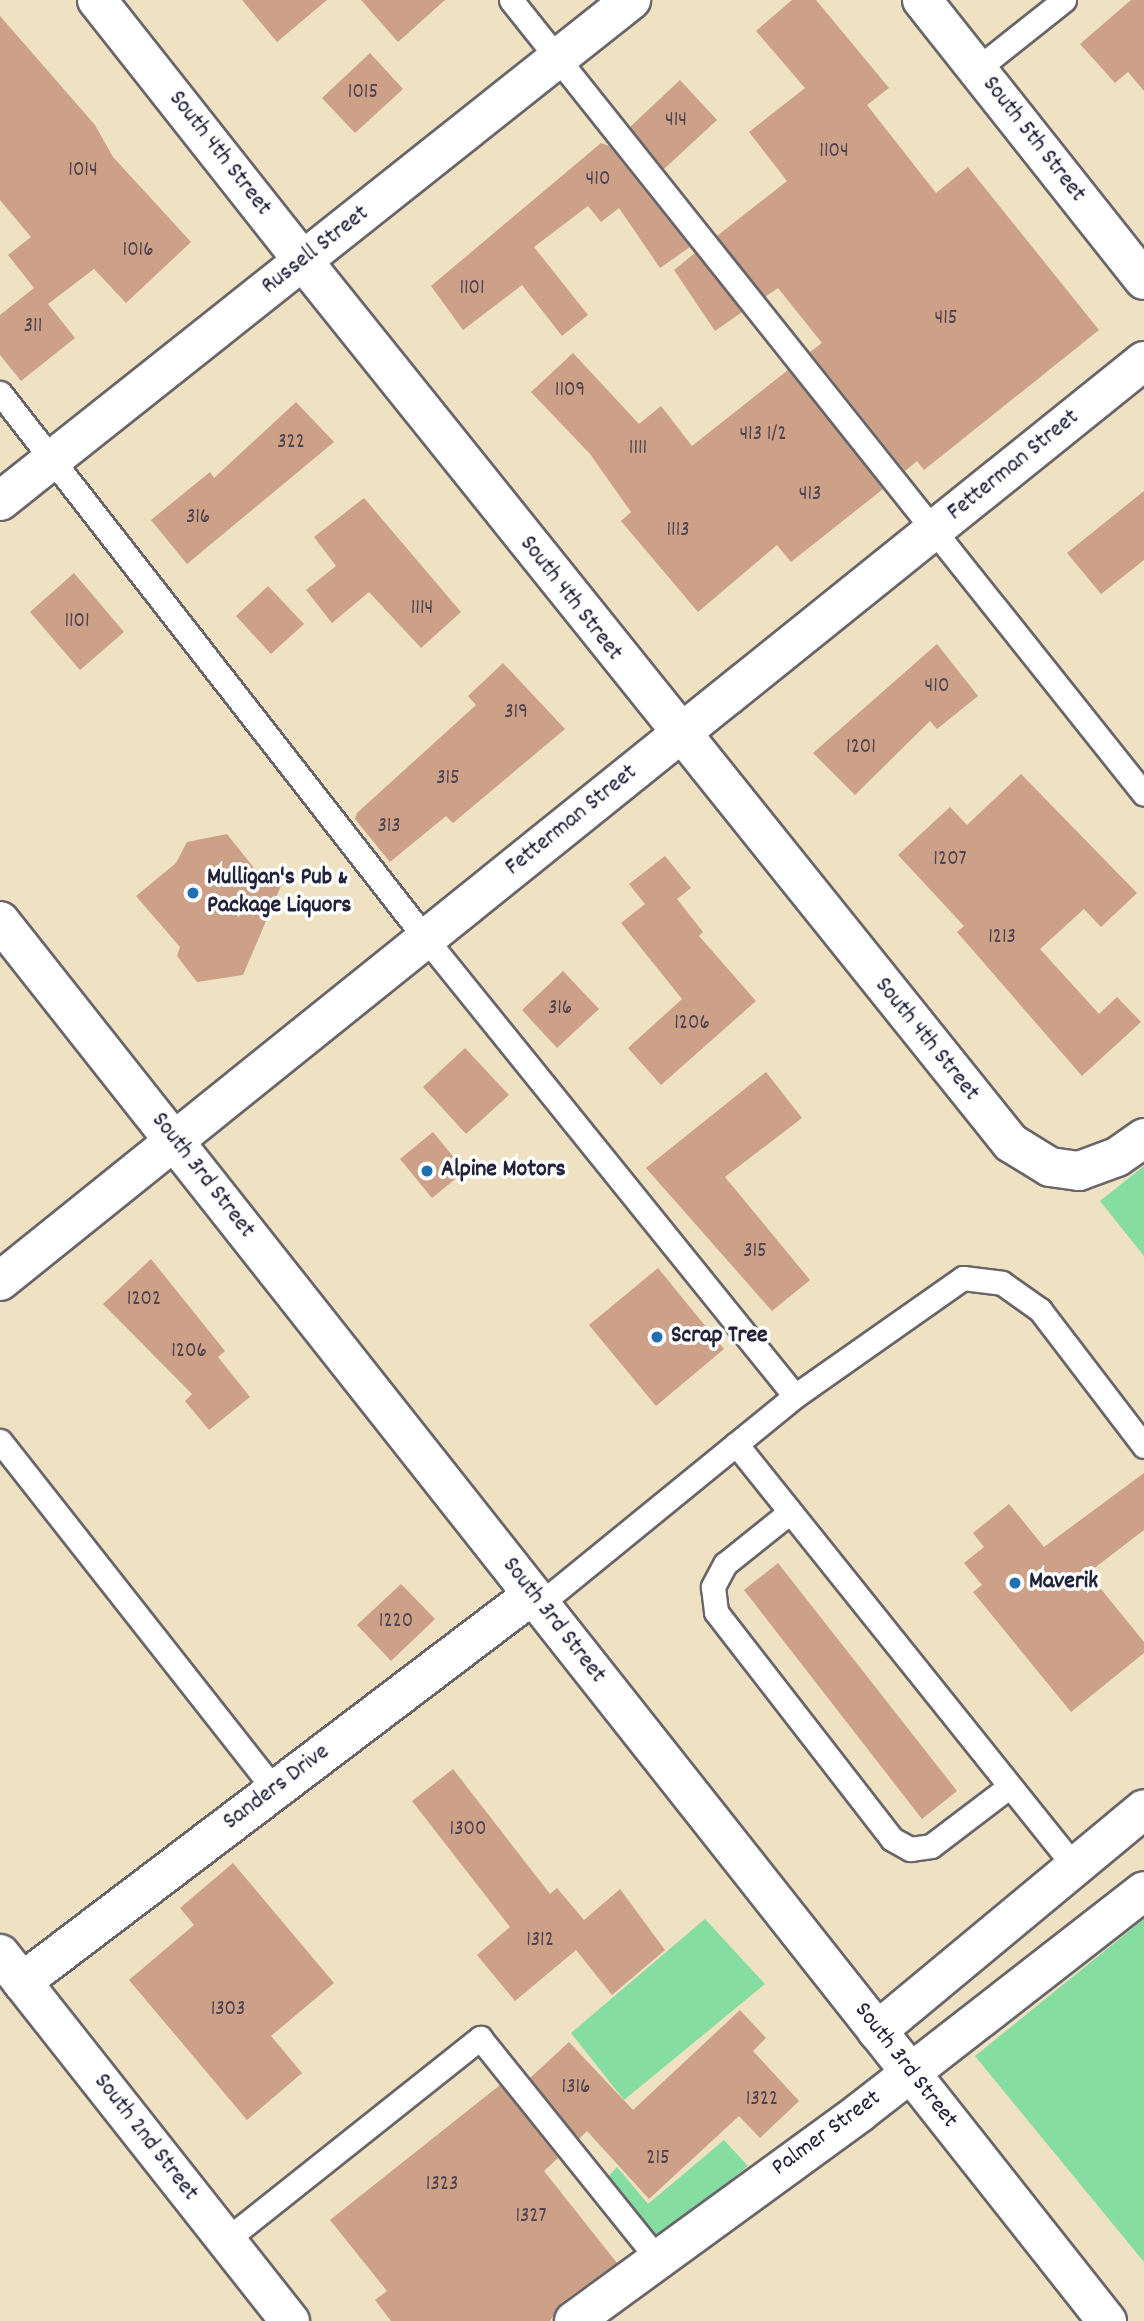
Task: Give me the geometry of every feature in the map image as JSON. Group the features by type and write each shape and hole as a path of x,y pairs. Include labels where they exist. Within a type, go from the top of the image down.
{"street":[{"name":"South 4th Street","path":"97,0 678,736 1011,1143 1066,1171 1095,1167 1144,1138"},
{"name":"Russell Street","path":"0,501 631,0"},
{"name":"South 5th Street","path":"922,0 1144,280"},
{"name":"Fetterman Street","path":"0,1282 1144,361"},
{"name":"South 3rd Street","path":"0,921 1107,2321"},
{"name":"Sanders Drive","path":"11,1968 275,1790 536,1599"},
{"path":"877,2031 1144,1809"},
{"name":"Palmer Street","path":"574,2321 656,2258 911,2073 1144,1891"},
{"name":"South 2nd Street","path":"11,1968 290,2321"}],"lane":[{"path":"511,0 932,532 1144,794"},
{"path":"977,69 1064,0"},
{"path":"0,393 426,939 795,1396"},
{"path":"536,1599 795,1396 942,1288 984,1276 1040,1310 1144,1446"},
{"path":"0,1441 275,1790"},
{"path":"736,1444 1075,1867"},
{"path":"790,1512 725,1564 713,1587 716,1612 892,1839 910,1849 931,1846 1010,1786"},
{"path":"226,2240 480,2038 656,2258"}],"green space":[{"path":"1144,1166 1144,1256 1100,1201"},
{"path":"705,1919 765,1984 624,2100 571,2033"},
{"path":"1144,1919 1144,2262 975,2056"},
{"path":"724,2140 748,2166 659,2239 607,2178 617,2167 648,2204"}],"building":[{"path":"242,0 327,0 277,42"},
{"path":"361,0 445,0 398,42"},
{"path":"792,0 816,0 889,88 867,105 936,193 968,167 1099,330 924,470 917,461 905,471 810,352 822,343 778,288 765,297 717,236 787,181 749,132 805,88 756,31"},
{"path":"1131,0 1144,0 1144,91 1128,72 1115,83 1080,44"},
{"path":"0,16 95,125 113,157 191,242 126,303 94,269 48,304 75,338 21,381 0,355 0,315 34,288 8,255 31,237 0,200"},
{"path":"370,53 403,89 355,133 322,98"},
{"path":"680,80 717,120 664,169 630,127"},
{"path":"601,143 609,146 690,247 660,268 619,208 601,222 588,206 534,247 588,315 562,336 522,285 463,330 431,286"},
{"path":"695,253 742,312 715,331 674,270"},
{"path":"573,353 639,424 661,406 692,446 788,370 883,489 791,562 777,545 698,612 621,521 631,512 590,454 531,392"},
{"path":"296,402 334,442 187,564 151,520 210,472 214,478"},
{"path":"1144,491 1144,560 1101,594 1067,553"},
{"path":"364,498 461,612 421,648 369,592 332,623 306,590 336,566 314,537"},
{"path":"74,573 124,632 80,670 30,612"},
{"path":"268,586 304,624 271,654 236,616"},
{"path":"937,644 978,696 937,729 930,721 855,795 813,753"},
{"path":"503,663 565,729 453,823 446,816 390,862 355,819 357,813 476,705 468,696"},
{"path":"1021,774 1137,893 1101,927 1084,909 1040,949 1099,1014 1117,997 1141,1022 1082,1076 957,932 964,926 898,855 950,807 967,825"},
{"path":"227,834 254,868 283,881 243,975 197,982 177,956 180,947 136,896 176,863 187,842"},
{"path":"665,856 691,888 677,899 703,932 699,936 756,1001 661,1085 628,1048 682,999 621,923 645,904 629,884"},
{"path":"563,971 599,1009 557,1048 522,1010"},
{"path":"465,1048 509,1095 466,1134 423,1087"},
{"path":"766,1072 802,1118 725,1177 810,1280 772,1311 646,1168"},
{"path":"433,1132 465,1171 432,1198 400,1159"},
{"path":"151,1259 225,1351 218,1357 250,1397 209,1430 185,1401 192,1394 103,1304"},
{"name":"Scrap Tree","path":"658,1268 724,1349 656,1406 589,1325"},
{"path":"1144,1473 1144,1530 1088,1573 1144,1642 1144,1653 1071,1712 973,1592 982,1585 964,1563 984,1547 973,1533 1009,1504 1044,1547"},
{"path":"778,1563 957,1791 922,1819 744,1590"},
{"path":"401,1584 435,1619 391,1661 357,1625"},
{"path":"453,1769 550,1894 557,1888 584,1920 620,1889 665,1950 612,1995 576,1950 515,2001 477,1955 510,1927 412,1801"},
{"path":"233,1863 334,1983 271,2036 302,2073 247,2120 129,1980 194,1925 180,1908"},
{"path":"740,2010 766,2038 753,2051 799,2101 760,2138 739,2116 649,2199 587,2131 579,2139 530,2078 569,2042 633,2110"},
{"path":"500,2085 558,2158 544,2171 617,2263 561,2303 550,2321 391,2321 375,2300 387,2291 330,2220"}],"place":[{"name":"Mulligan's Pub & Package Liquors","path":"193,893"},
{"name":"Alpine Motors","path":"427,1171"},
{"name":"Scrap Tree","path":"657,1337"},
{"name":"Maverik","path":"1015,1583"}]}
